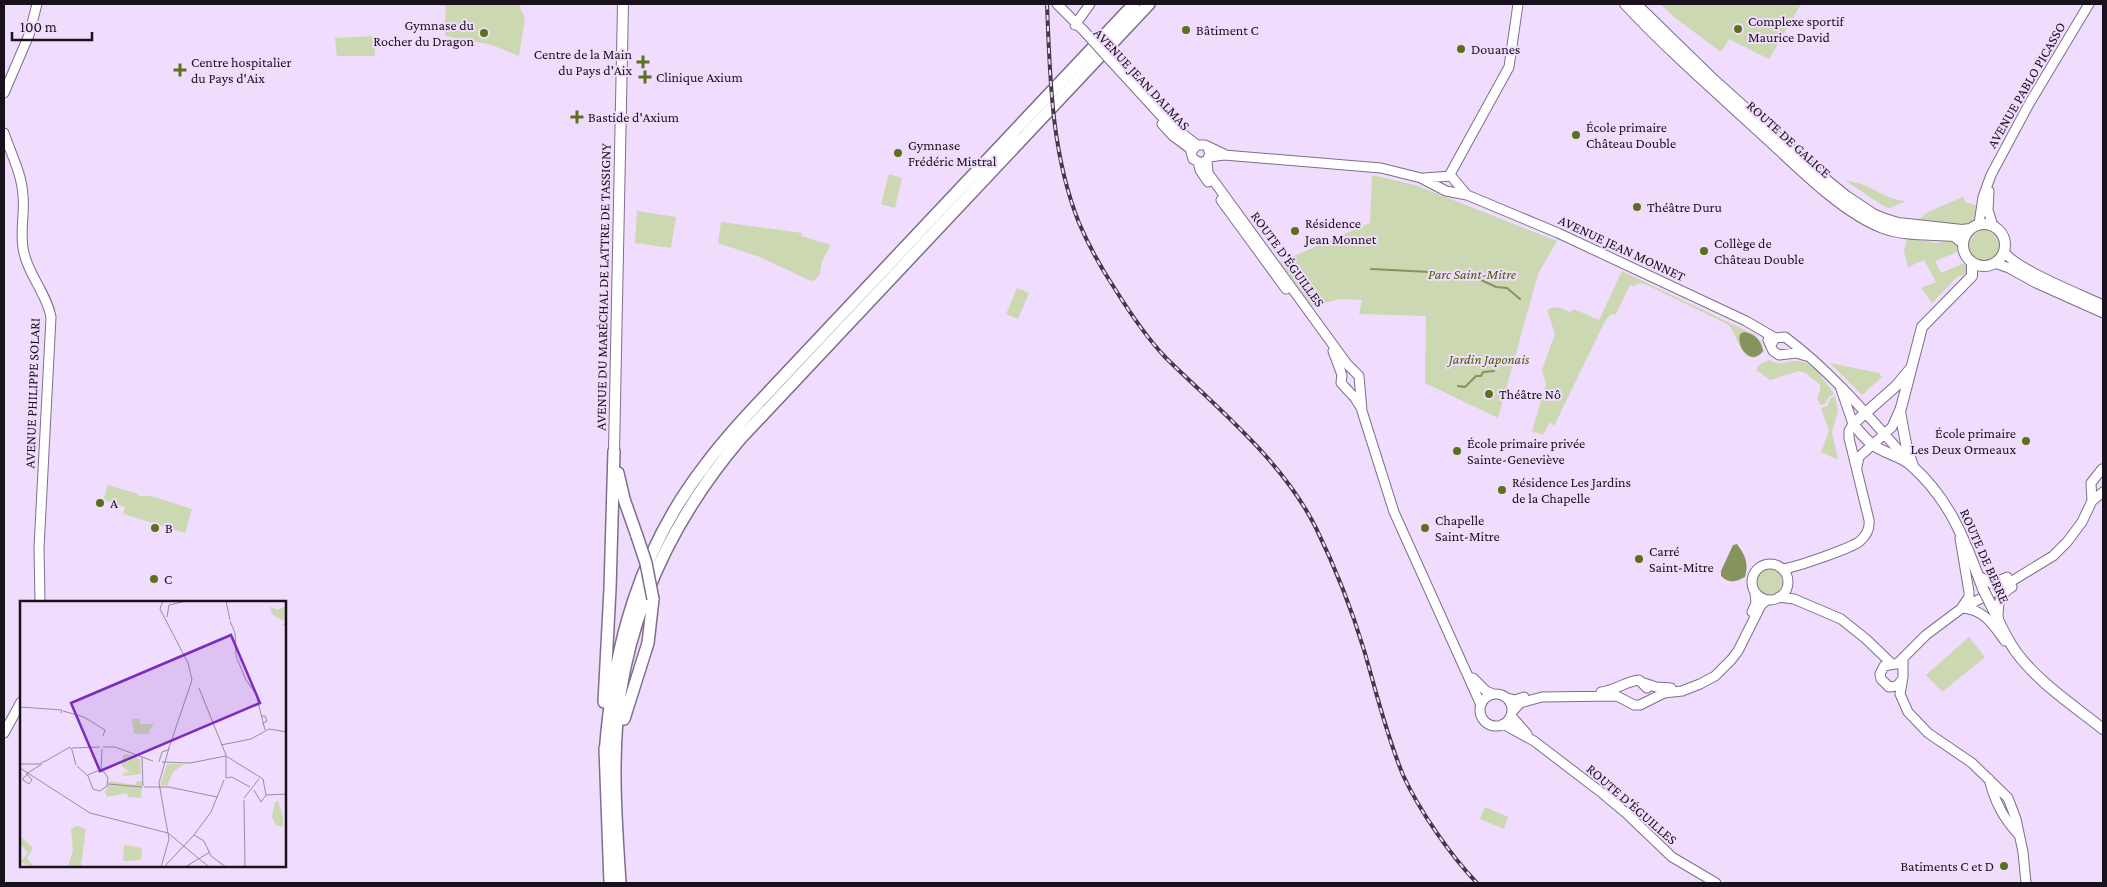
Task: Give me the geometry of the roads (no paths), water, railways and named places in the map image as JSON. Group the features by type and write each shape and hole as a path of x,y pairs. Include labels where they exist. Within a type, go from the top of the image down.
{"highway":[{"path":"605,754 610,695 631,606 649,560 669,519 705,464 770,391 1134,4"},
{"path":"620,883 615,785 620,696 636,627 645,598 668,543 698,493 741,438 1149,4"},
{"path":"614,451 624,499 646,563 653,599 648,643 626,710 615,785"},
{"path":"610,883 604,685 610,589 614,451"}],"main road":[{"name":"AVENUE DU MARÉCHAL DE LATTRE DE TASSIGNY","path":"614,451 623,4"},
{"name":"ROUTE DE GALICE","path":"1625,4 1655,35 1803,171 1859,215 1886,229 1954,236 1962,243"},
{"name":"ROUTE DE GALICE","path":"1636,4 1707,73 1813,169 1866,210 1898,223 1962,230 1974,227"},
{"path":"1913,466 1905,439 1901,406 1920,342 1922,328 1972,276 1972,263 1963,252 1963,238 1974,227 1993,226 2003,236 2005,242 2004,252 1933,324 1920,342"},
{"path":"1972,263 1990,265"},
{"path":"1853,424 1896,386 1912,368"},
{"name":"ROUTE DE BERRE","path":"1853,424 1872,445 1900,457 1913,466 1942,499 1956,520 1983,589 2012,647 2040,679 2103,729"},
{"name":"ROUTE DE BERRE","path":"2007,636 2045,677 2103,723"}],"street":[{"path":"4,93 28,35 37,4"},
{"name":"AVENUE JEAN DALMAS","path":"1057,4 1108,61 1194,147"},
{"path":"1075,25 1090,4"},
{"path":"1448,182 1509,67 1518,4"},
{"name":"AVENUE PABLO PICASSO","path":"1974,227 1989,181 2029,104 2089,4"},
{"name":"AVENUE PHILIPPE SOLARI","path":"4,133 22,185 24,198 22,228 24,253 32,274 48,304 51,317 38,548 40,601"},
{"name":"AVENUE JEAN MONNET","path":"1194,147 1201,144 1206,157 1224,155 1381,168 1421,178 1448,182 1467,195 1564,236 1764,331 1773,341 1775,354 1798,354 1812,358"},
{"path":"1194,147 1192,157 1206,157"},
{"name":"ROUTE D'ÉGUILLES","path":"1206,157 1208,173 1354,371"},
{"name":"ROUTE D'ÉGUILLES","path":"1206,157 1200,170 1334,353 1342,375"},
{"name":"AVENUE PABLO PICASSO","path":"1989,181 1988,210 1993,226"},
{"path":"2004,252 2010,259 2044,278 2103,305"},
{"path":"1990,265 2009,268 2036,283 2103,313"},
{"name":"AVENUE JEAN MONNET","path":"1773,341 1782,336 1789,340 1812,358 1866,413"},
{"path":"1786,354 1790,348 1789,340"},
{"path":"1362,411 1341,383 1342,375 1348,371 1354,371 1359,376 1362,411 1394,512 1481,705 1481,716 1487,724 1496,726 1503,724 1520,703 1542,697 1617,696 1634,705 1640,705 1646,700 1664,693 1690,688 1720,672 1738,651 1761,605 1767,600 1779,597 1794,599 1841,619 1866,639 1882,656 1895,665 1902,680 1900,694"},
{"path":"1348,390 1354,389 1359,385"},
{"name":"AVENUE JEAN MONNET","path":"1840,386 1853,424"},
{"path":"1857,467 1858,460 1892,427 1901,406"},
{"name":"ROUTE DE BERRE","path":"1866,413 1913,466"},
{"path":"1464,666 1478,684 1493,694 1515,700 1546,692 1604,692 1626,686 1635,680 1656,687 1677,687 1696,682 1712,673 1728,657 1741,636 1756,603 1751,580 1758,568 1772,563 1782,568 1804,564 1858,542 1867,533 1869,520 1848,435 1853,424"},
{"path":"1998,620 1999,601 2003,593 2044,569 2079,527 2098,492 2091,483 2101,473"},
{"path":"1956,520 1969,592 1969,597 1962,608"},
{"path":"1979,576 1987,582 1995,584 2050,552 2060,549"},
{"path":"2026,883 2025,859 2020,836 2001,813 1989,779 1965,757 1936,739 1920,726 1904,705 1900,694 1880,679 1880,674 1895,665 1926,635 1962,608 2042,564 2060,549"},
{"path":"1779,597 1804,564"},
{"path":"1782,568 1794,599"},
{"path":"1755,593 1767,600"},
{"path":"1962,608 1975,609 1984,614 2006,643 2012,647"},
{"path":"1893,687 1902,680"},
{"path":"1644,683 1648,688 1646,700"},
{"path":"1626,686 1624,696 1626,700"},
{"path":"1481,705 1485,698 1493,694"},
{"path":"1506,698 1511,705 1512,714"},
{"path":"4,733 20,704"},
{"name":"ROUTE D'ÉGUILLES","path":"1512,714 1534,741"},
{"name":"ROUTE D'ÉGUILLES","path":"1503,724 1534,741 1614,803 1672,857 1716,883"}],"waterway":[{"path":"1371,269 1450,273 1471,279 1479,279 1496,287 1507,288 1520,299"},
{"path":"1458,386 1465,387 1476,376 1481,376 1483,372 1494,371"}],"railway":[{"path":"1047,4 1051,87 1057,142 1070,196 1087,240 1132,316 1152,342 1268,458 1302,503 1323,543 1348,603 1364,650 1386,728 1403,775 1436,832 1477,883"}],"place":[{"name":"Complexe sportif Maurice David","path":"1738,29"},
{"name":"Bâtiment C","path":"1186,30"},
{"name":"Gymnase du Rocher du Dragon","path":"484,33"},
{"name":"Douanes","path":"1461,49"},
{"name":"Centre de la Main du Pays d'Aix","path":"643,62"},
{"name":"Centre hospitalier du Pays d'Aix","path":"180,70"},
{"name":"Clinique Axium","path":"645,77"},
{"name":"Bastide d'Axium","path":"577,117"},
{"name":"École primaire Château Double","path":"1576,135"},
{"name":"Gymnase Frédéric Mistral","path":"898,153"},
{"name":"Théâtre Duru","path":"1637,207"},
{"name":"Résidence Jean Monnet","path":"1295,231"},
{"name":"Collège de Château Double","path":"1704,251"},
{"name":"Théâtre Nô","path":"1489,394"},
{"name":"École primaire Les Deux Ormeaux","path":"2026,441"},
{"name":"École primaire privée Sainte-Geneviève","path":"1457,451"},
{"name":"Résidence Les Jardins de la Chapelle","path":"1502,490"},
{"name":"A","path":"100,503"},
{"name":"B","path":"155,528"},
{"name":"Chapelle Saint-Mitre","path":"1425,528"},
{"name":"Carré Saint-Mitre","path":"1639,559"},
{"name":"C","path":"154,579"},
{"name":"Batiments C et D","path":"2004,866"}],"park label":[{"name":"Parc Saint-Mitre","path":"1472,274"},
{"name":"Jardin Japonais","path":"1489,359"}]}
